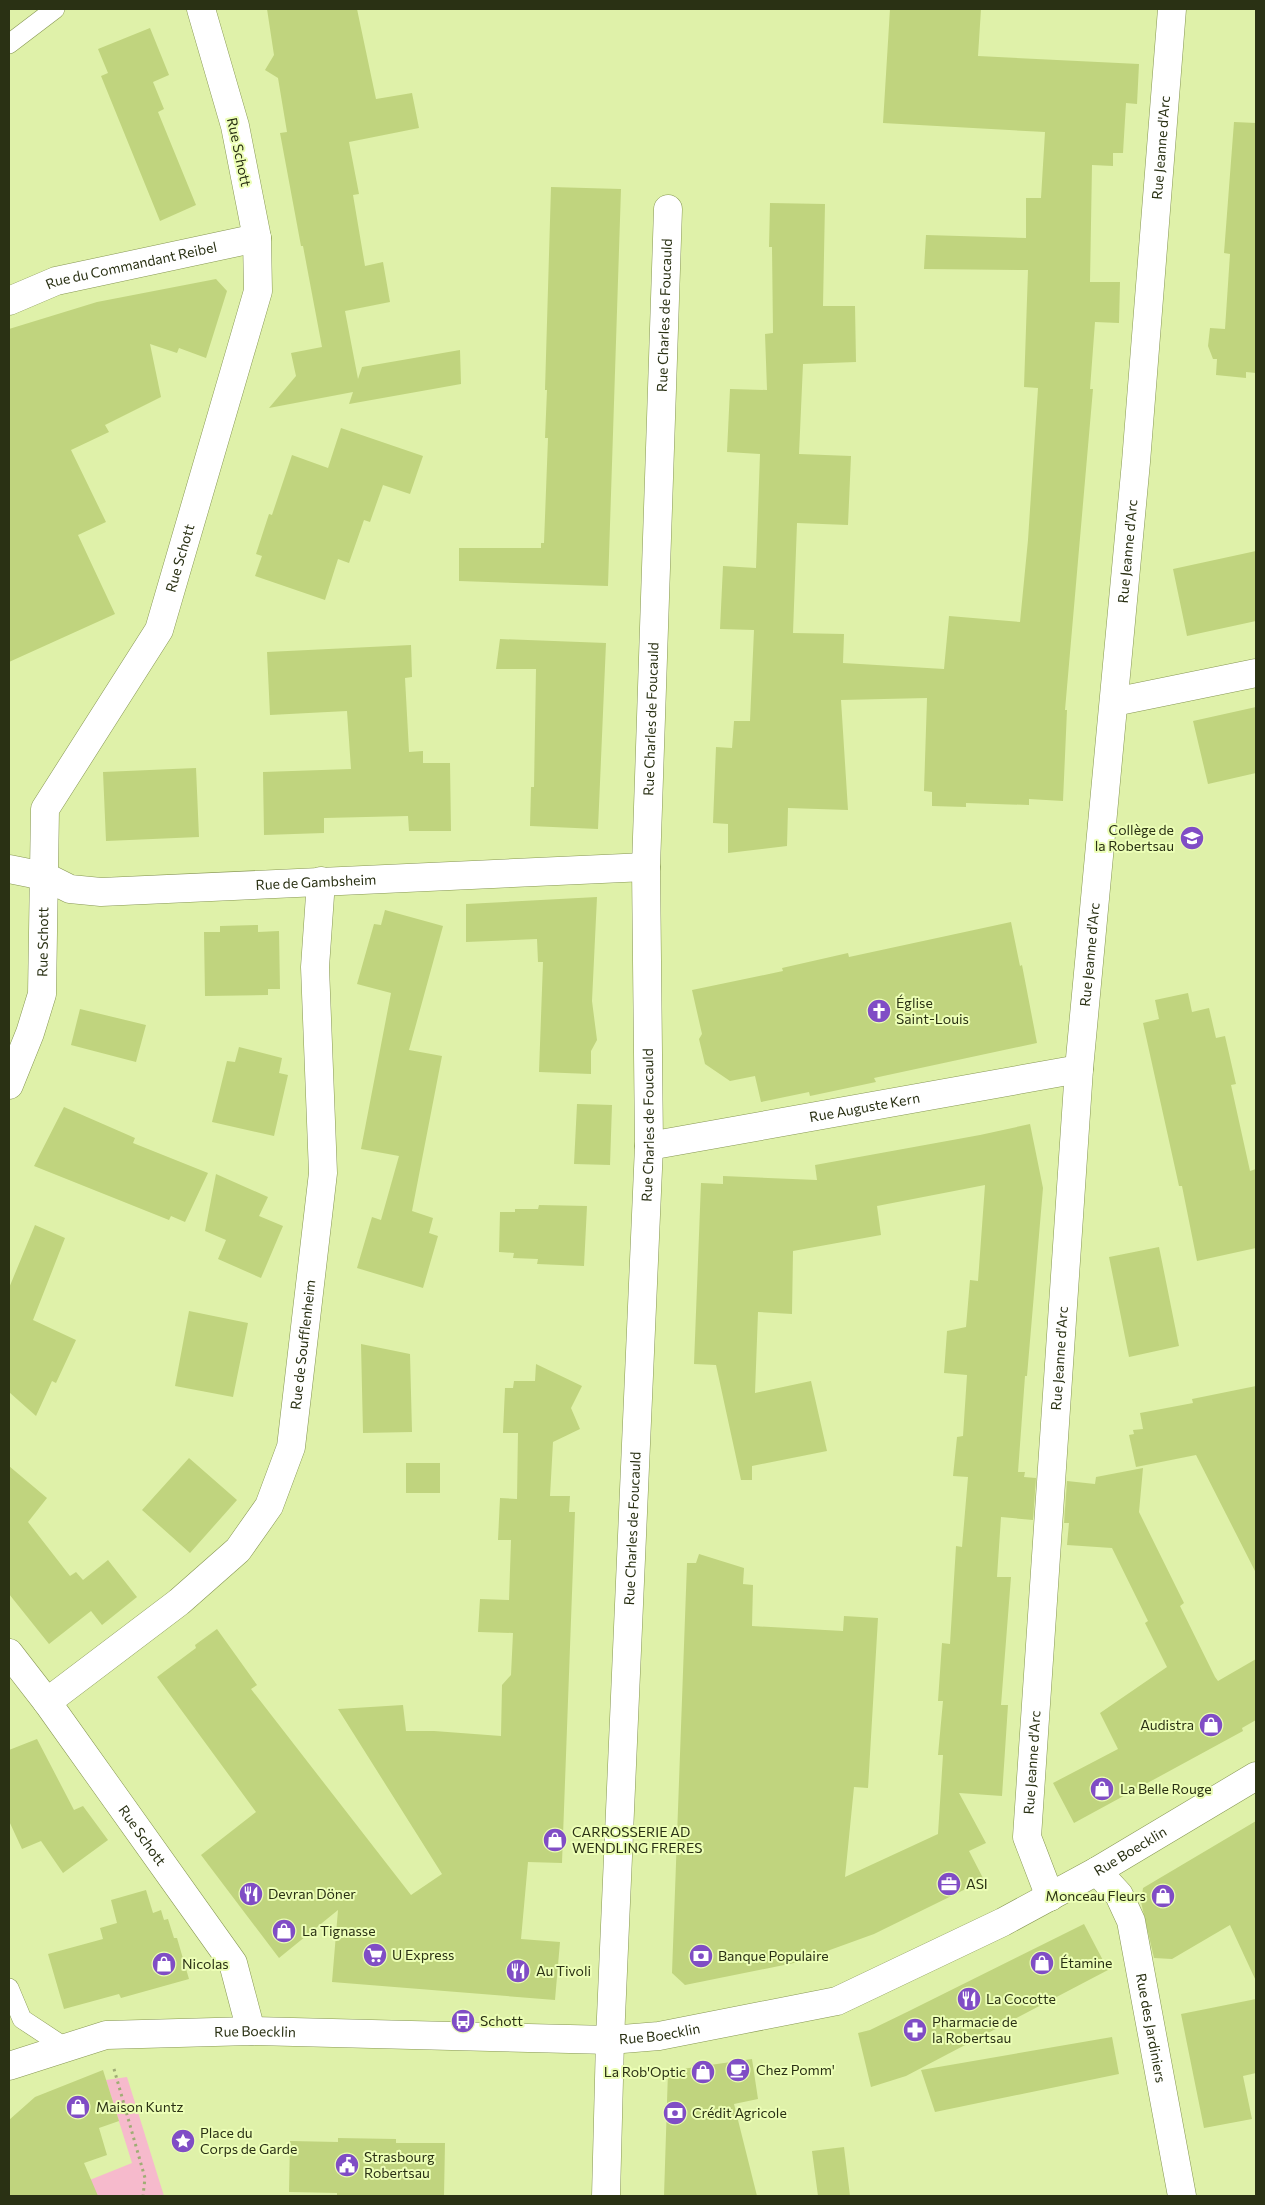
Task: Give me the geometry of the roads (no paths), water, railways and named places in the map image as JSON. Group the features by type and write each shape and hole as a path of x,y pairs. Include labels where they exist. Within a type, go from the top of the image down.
{"street":[{"name":"Rue Schott","path":"9,1085 30,1033 42,994 45,809 159,630 258,291 257,238 235,126 201,9"},
{"name":"Rue Jeanne d'Arc","path":"1050,1897 1027,1837 1079,1069 1114,702 1172,9"},
{"name":"Rue Charles de Foucauld","path":"606,2196 610,2040 649,1146 646,867 668,209"},
{"name":"Rue du Commandant Reibel","path":"9,301 56,281 257,238"},
{"path":"1114,702 1256,673"},
{"name":"Rue de Gambsheim","path":"9,869 44,876 70,889 101,892 646,867"},
{"name":"Rue de Soufflenheim","path":"47,1702 180,1602 238,1550 269,1506 291,1447 323,1173 315,967 321,882"},
{"name":"Rue Auguste Kern","path":"649,1146 1079,1069"},
{"name":"Rue Schott","path":"9,1653 47,1702 233,1962 251,2031"},
{"name":"Rue Boecklin","path":"9,2066 106,2035 251,2031 610,2040 658,2036 837,2001 1003,1922 1050,1897 1256,1776"},
{"name":"Rue des Jardiniers","path":"1097,1870 1119,1896 1131,1920 1182,2196"}],"lane":[{"path":"9,44 56,9"},
{"path":"9,1988 22,2019 66,2048"}],"place":[{"name":"Collège de la Robertsau","path":"1192,838"},
{"name":"Église Saint-Louis","path":"879,1011"},
{"name":"Audistra","path":"1211,1725"},
{"name":"La Belle Rouge","path":"1102,1789"},
{"name":"CARROSSERIE AD WENDLING FRERES","path":"555,1840"},
{"name":"ASI","path":"949,1884"},
{"name":"Devran Döner","path":"251,1894"},
{"name":"Monceau Fleurs","path":"1163,1896"},
{"name":"La Tignasse","path":"284,1931"},
{"name":"U Express","path":"375,1955"},
{"name":"Banque Populaire","path":"701,1956"},
{"name":"Étamine","path":"1042,1963"},
{"name":"Nicolas","path":"164,1964"},
{"name":"Au Tivoli","path":"518,1971"},
{"name":"La Cocotte","path":"969,1999"},
{"name":"Schott","path":"463,2021"},
{"name":"Pharmacie de la Robertsau","path":"915,2030"},
{"name":"Chez Pomm'","path":"738,2070"},
{"name":"La Rob'Optic","path":"703,2072"},
{"name":"Maison Kuntz","path":"78,2107"},
{"name":"Crédit Agricole","path":"675,2113"},
{"name":"Place du Corps de Garde","path":"183,2141"},
{"name":"Strasbourg Robertsau","path":"347,2165"}]}
